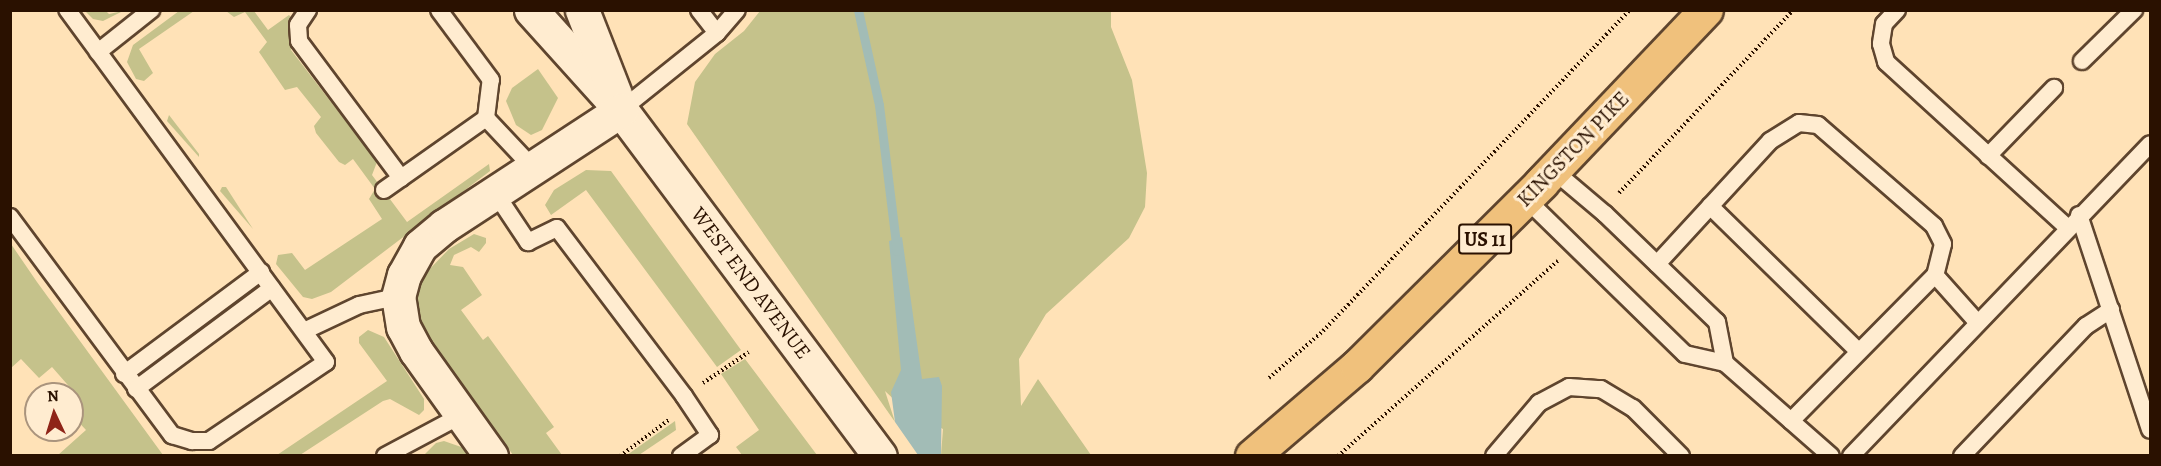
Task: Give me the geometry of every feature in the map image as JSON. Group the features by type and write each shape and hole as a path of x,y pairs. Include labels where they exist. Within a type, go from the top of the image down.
{"main road":[{"name":"KINGSTON PIKE","path":"1252,456 1349,373 1553,170 1706,10"}],"street":[{"name":"WEST END AVENUE","path":"531,10 621,110 880,455"},
{"name":"WEST END AVENUE","path":"582,10 621,110"},
{"path":"491,456 460,416 411,343 404,327 398,297 404,275 420,246 444,225 496,194 621,110"}],"lane":[{"path":"10,217 124,374 172,435 192,441 208,441 326,362 68,10"},
{"path":"98,52 151,10"},
{"path":"308,10 298,25 299,41 401,178"},
{"path":"384,190 486,118 491,80 439,10"},
{"path":"699,10 717,33"},
{"path":"621,110 717,33 737,10"},
{"path":"1897,10 1884,24 1881,44 1886,62 1988,156 2073,221 2111,310 2151,430"},
{"path":"2082,61 2134,10"},
{"path":"1988,156 2054,88"},
{"path":"486,118 534,169"},
{"path":"1657,264 1770,141 1799,123 1818,125 1934,226 1943,244 1935,275 1791,421"},
{"path":"1851,456 2073,221 2151,144"},
{"path":"1553,170 1717,322 1725,363"},
{"path":"496,194 528,242 557,228 684,396 710,435 681,456"},
{"path":"1525,198 1685,354 1725,363 1831,456"},
{"path":"1710,206 1858,351"},
{"path":"124,374 261,272"},
{"path":"1935,275 1977,322"},
{"path":"136,389 272,288"},
{"path":"304,331 359,305 398,297"},
{"path":"1962,456 2086,326 2111,310"},
{"path":"1494,456 1539,403 1569,387 1601,388 1633,408 1681,456"},
{"path":"391,454 460,416"}],"path":[{"path":"1269,378 1323,331 1630,10"}],"shaded area":[{"path":"85,11 106,11 109,14 123,11 103,21 93,19"},
{"path":"179,11 194,11 139,49 153,73 144,81 136,79 127,62 133,45"},
{"path":"226,11 254,11 268,30 289,15 292,18 291,50 377,162 372,175 407,222 489,164 490,171 331,292 312,299 303,297 276,264 278,255 292,253 305,270 382,219 369,199 375,189 353,159 345,165 339,162 316,133 314,126 321,117 297,87 285,90 259,52 267,42 245,12 234,17"},
{"path":"760,11 1111,11 1111,27 1132,80 1147,173 1145,207 1129,238 1046,314 1019,359 1021,406 1038,379 1091,455 941,455 943,429 903,408 885,391 895,422 687,124 695,82 715,54 744,31"},
{"path":"538,69 558,98 542,130 531,135 516,125 506,101 512,88"},
{"path":"169,115 199,154 199,157 167,121"},
{"path":"586,170 611,171 741,350 717,367 586,190 551,215 545,205 554,190"},
{"path":"222,187 226,187 253,229 220,191"},
{"path":"474,234 486,238 486,243 479,252 471,247 454,255 450,265 463,267 482,295 461,310 483,340 488,336 554,427 546,433 562,455 513,455 419,324 417,292 423,276 449,249"},
{"path":"11,244 163,455 58,455 73,442 84,442 86,430 84,428 84,382 65,382 52,367 39,378 21,359 11,368"},
{"path":"368,330 384,337 424,399 424,410 419,415 390,399 383,401 300,455 277,455 387,381 359,343 359,337"},
{"path":"745,359 817,455 742,455 736,447 759,430 721,374"},
{"path":"675,421 676,430 639,455 627,455"},
{"path":"444,441 464,448 469,455 424,455 436,443"}],"water":[{"path":"902,237 922,379 939,377 942,386 941,455 918,455 895,422 891,392 901,370 889,241"}],"waterway":[{"path":"858,10 879,105 897,251"}]}
